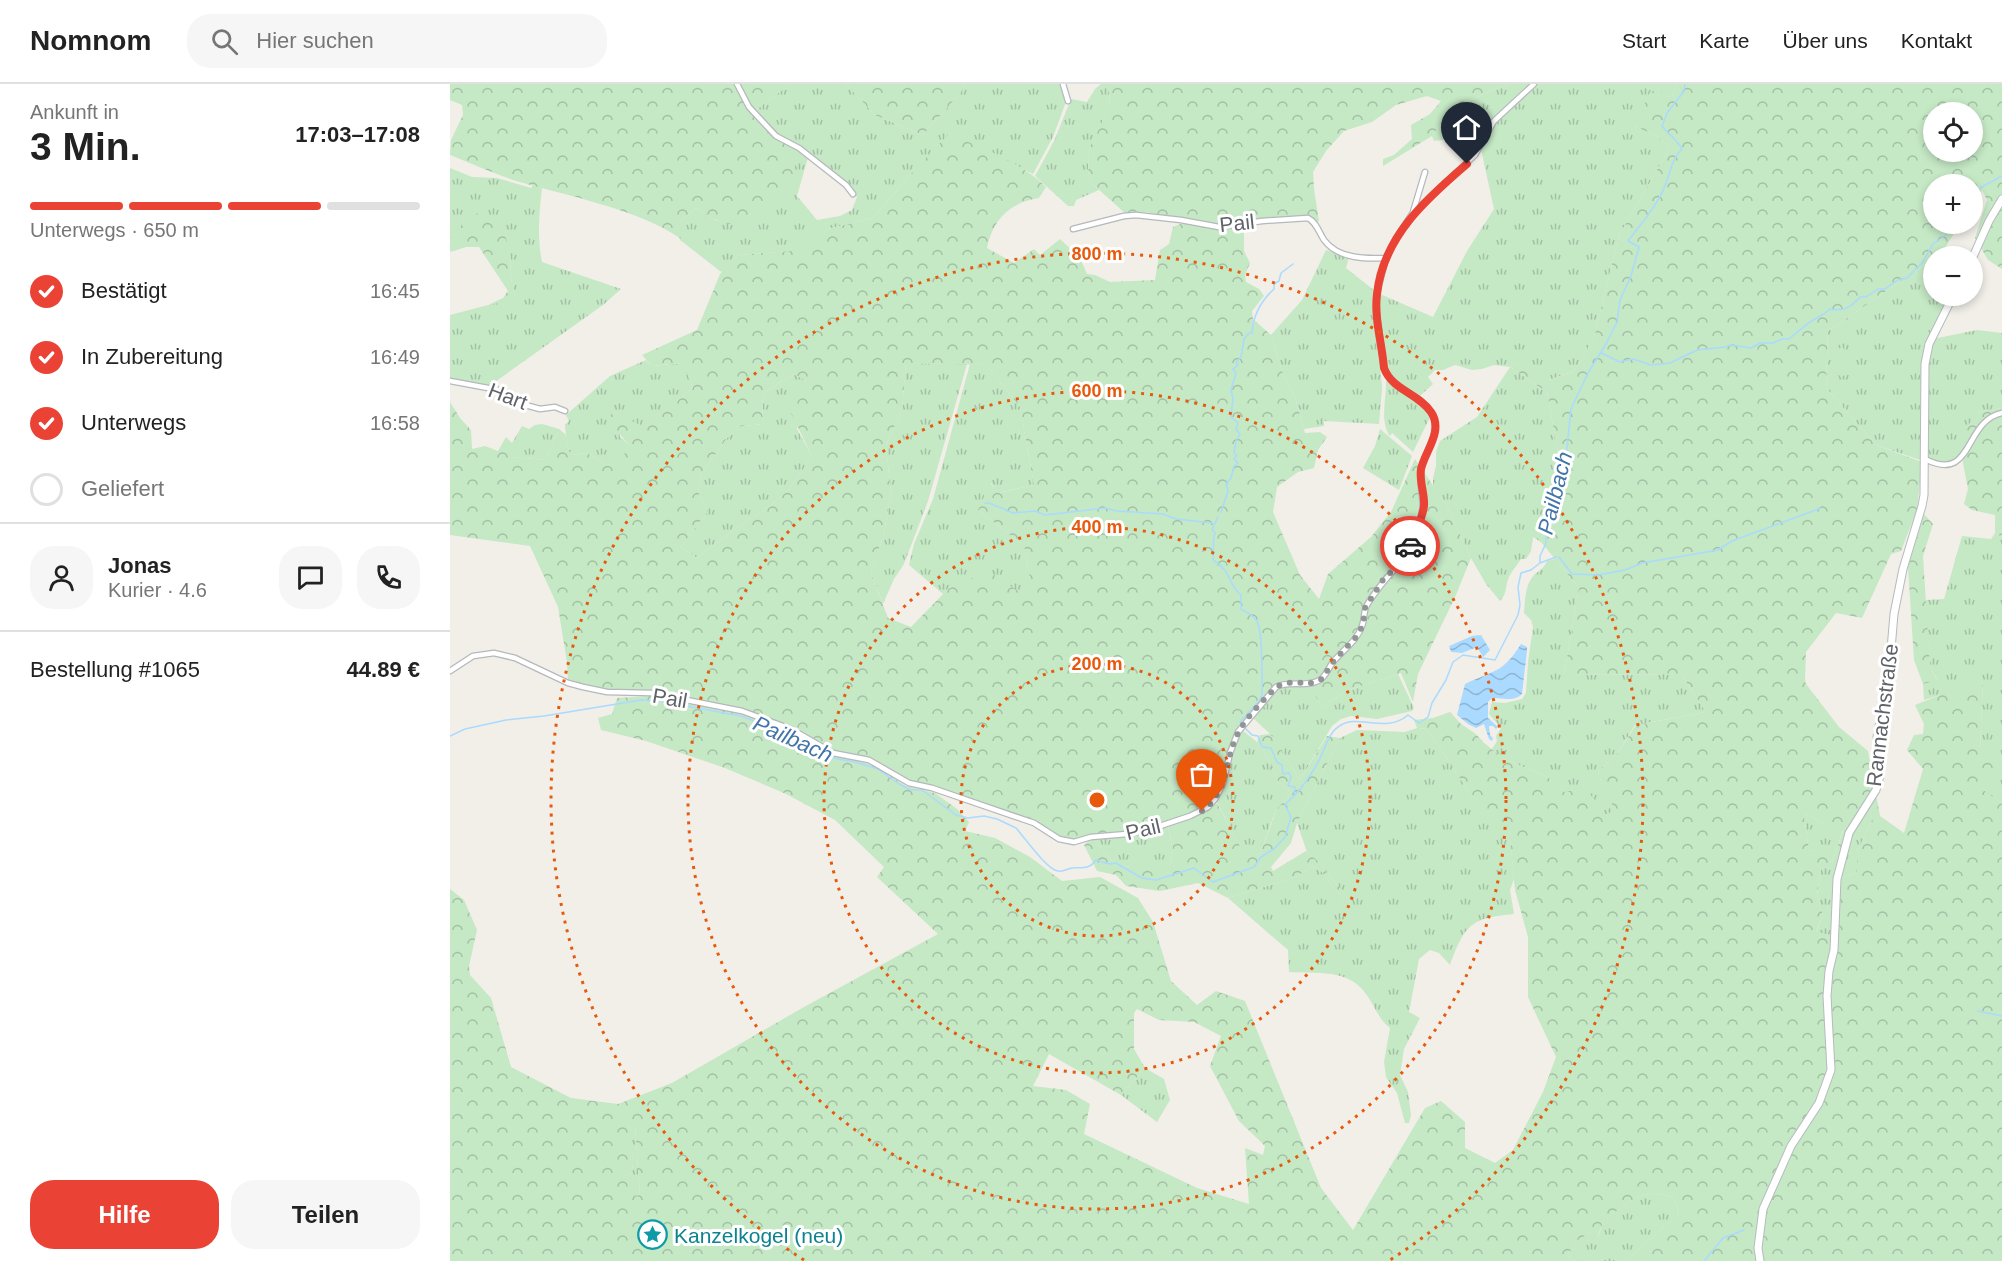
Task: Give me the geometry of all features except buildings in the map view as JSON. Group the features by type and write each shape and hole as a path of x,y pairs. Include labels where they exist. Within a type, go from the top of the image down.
{"street":[{"path":"737,84 748,107 776,136 799,148 846,185 853,194"},
{"path":"1063,84 1068,101"},
{"name":"Pail","path":"450,671 473,656 494,652 515,658 568,683 583,687 607,692 651,693 742,711 791,729 833,753 869,760 909,783 1034,823 1067,842 1148,830 1202,811 1215,799 1223,784 1230,753 1238,732 1276,687 1295,682 1308,684 1322,679 1332,663 1357,636 1363,625 1365,608 1383,580 1399,564 1408,550 1424,505 1420,478 1436,429 1435,420 1425,405 1392,381 1384,368 1376,308 1377,293 1386,258 1412,214 1475,155 1494,121 1534,84"},
{"name":"Pail","path":"1412,214 1425,172"},
{"path":"1978,246 2002,199"},
{"name":"Pail","path":"1073,229 1136,215 1219,227 1308,218 1324,240 1335,250 1365,258 1386,258"},
{"name":"Rannachstraße","path":"1760,1261 1758,1248 1763,1209 1791,1146 1819,1103 1831,1070 1827,996 1828,971 1834,950 1837,879 1849,833 1876,790 1880,776 1877,737 1889,674 1892,627 1903,569 1922,506 1925,459 1924,375 1927,353 1948,306"},
{"name":"Hart","path":"450,381 504,391 518,403 540,409 555,407 565,411"},
{"path":"1925,459 1944,466 1956,463 1973,435 1994,414 2002,412"}],"green space":[{"path":"450,84 790,84 752,113 775,137 793,148 790,158 796,163 792,181 786,193 773,207 747,222 725,223 696,208 677,224 681,239 665,229 625,212 511,179 450,155 451,140 463,115 462,105 450,100"},
{"path":"790,84 846,84 875,115 923,135 961,92 964,84 1061,84 1067,99 1053,137 1033,174 985,149 916,168 873,218 828,229 793,251 738,255 722,272 680,240 677,224 696,208 717,221 790,158 775,137 752,113","holes":["809,154 846,183 857,197 852,210 840,216 817,220 797,196"]},
{"path":"846,84 964,84 961,92 923,135 875,115"},
{"path":"1101,84 1109,84 1110,106 1089,150 1088,180 1099,190 1076,200 1074,206 1068,206 1035,176 1055,139 1071,99 1087,102"},
{"path":"1109,84 1508,84 1456,106 1432,136 1383,166 1383,159 1394,155 1412,139 1411,125 1430,114 1441,101 1427,96 1396,105 1372,122 1344,131 1326,151 1313,172 1319,221 1317,222 1310,215 1215,225 1146,212 1126,214 1088,180 1089,149 1110,106"},
{"path":"1508,84 1532,84 1495,119 1479,147 1456,138 1434,141 1432,136 1456,106"},
{"path":"1535,84 1677,84 1672,97 1665,96 1634,126 1657,136 1670,148 1619,235 1594,338 1574,371 1549,380 1515,363 1510,367 1494,365 1472,370 1455,365 1443,370 1435,370 1428,377 1433,384 1417,396 1395,381 1388,373 1379,309 1380,294 1433,317 1467,251 1494,209 1481,149 1496,122"},
{"path":"1677,84 2002,84 2002,269 1988,260 1983,252 1983,246 1980,246 1975,238 1976,234 1983,234 1983,213 1987,200 1983,192 1983,174 1923,174 1923,234 1954,234 1946,246 1923,246 1923,266 1828,331 1826,388 1876,445 1922,462 1917,510 1901,551 1891,554 1862,618 1836,613 1806,652 1805,680 1839,727 1868,751 1880,816 1904,833 1923,769 1907,750 1914,735 1923,734 1924,724 1915,705 1983,682 1980,750 2000,759 1983,790 2002,803 2002,1261 1626,1261 1679,1214 1673,1197 1654,1193 1637,1197 1604,1220 1597,1238 1591,1232 1578,1240 1567,1256 1579,1261 450,1261 450,889 464,900 477,930 469,966 470,975 491,998 511,1067 571,1098 618,1104 672,1083 938,934 877,877 884,867 835,820 786,794 725,768 646,741 601,730 598,718 612,714 617,698 650,696 745,714 794,733 828,754 871,764 906,786 935,793 957,809 969,822 965,831 995,838 1030,857 1062,881 1100,877 1138,898 1153,922 1171,981 1197,1005 1216,991 1245,1001 1321,1188 1353,1230 1425,1108 1441,1101 1465,1122 1465,1148 1495,1163 1513,1150 1543,1092 1556,1057 1528,997 1528,937 1515,890 1509,828 1471,795 1427,729 1417,728 1414,720 1433,718 1450,712 1461,724 1504,759 1548,777 1564,792 1587,790 1606,815 1613,811 1598,771 1617,754 1636,725 1706,712 1681,674 1564,675 1579,588 1541,542 1559,458 1547,392 1510,367 1515,363 1550,380 1574,371 1594,338 1619,235 1670,148 1657,136 1634,126 1650,92 1659,90 1665,96 1672,97","holes":["1869,802 1872,820 1857,852 1857,873 1834,882 1832,936 1816,931 1823,915 1817,896 1821,866 1838,871 1855,822","1807,814 1824,825 1843,831 1832,862 1827,855 1809,850 1804,816","1137,1009 1159,1020 1194,1022 1221,1036 1210,1066 1239,1121 1265,1146 1263,1155 1245,1148 1249,1204 1197,1188 1084,1134 1090,1104 1066,1090 1033,1086 1049,1054 1121,1095 1145,1068 1134,1049 1134,1013","631,1125 635,1127 640,1195 636,1196 633,1185 625,1180 625,1176 632,1173"]},
{"path":"949,134 1012,162 1046,187 1039,198 1019,204 1004,214 993,229 987,248 1014,263 1034,249 1040,255 1060,239 1080,258 1087,274 1110,282 1155,280 1160,250 1169,244 1173,227 1185,222 1215,229 1244,226 1244,251 1250,263 1245,275 1246,282 1259,289 1264,296 1252,311 1253,319 1271,335 1282,371 1295,397 1305,433 1320,432 1327,437 1318,450 1314,468 1298,472 1277,487 1273,512 1300,575 1319,599 1328,574 1371,537 1391,512 1415,459 1447,506 1471,558 1418,674 1413,702 1401,673 1346,691 1322,707 1308,684 1276,687 1238,732 1228,767 1215,799 1202,811 1148,830 1067,841 1034,823 909,783 874,763 833,753 801,735 757,716 664,696 618,693 568,683 558,607 530,546 450,535 450,402 471,430 472,449 485,446 498,451 506,437 512,443 512,457 546,460 559,429 565,434 570,455 587,453 608,466 632,448 606,419 614,412 644,427 693,388 682,363 652,366 642,355 697,330 720,274 738,255 792,251 828,229 873,218","holes":["906,363 987,365 1020,407 1034,485 999,493 990,483 978,510 1024,546 1030,579 1030,599 988,571 948,589 911,627 888,618 871,573 884,533 891,493 886,446 902,409","793,374 806,380 802,398 787,405 811,454 803,470 788,490 770,507 739,526 697,558 681,547 708,511 698,492 702,473 735,427 763,424 762,394"]},
{"path":"450,168 472,177 497,178 531,188 533,185 542,188 539,244 542,262 621,289 603,305 486,386 450,379 450,315 515,298 510,272 511,257 464,220 456,236 450,234"},
{"path":"480,212 502,224 511,257 510,272 515,298 504,303 490,304 503,298 508,291 479,247 466,247 450,252 450,234 456,236 464,220"},
{"path":"1326,250 1349,257 1346,268 1375,291 1382,389 1379,424 1324,421 1324,426 1304,429 1295,397 1282,371 1271,335 1302,300"},
{"path":"1923,266 1923,306 1944,306 1928,340 1977,330 2002,333 2002,408 1977,412 1967,444 1958,458 1952,462 1936,461 1921,455 1920,460 1876,445 1826,388 1828,331"},
{"path":"1843,347 1853,372 1840,377 1830,352"},
{"path":"646,360 652,366 683,363 693,388 643,428 614,412 620,437 633,448 608,466 587,453 570,455 565,425 569,421 566,415 610,376"},
{"path":"906,363 967,364 928,501 904,564 894,579 883,604 871,573 884,533 891,493 886,446 902,409"},
{"path":"970,364 987,365 1020,407 1034,485 998,493 991,483 978,510 1024,546 1030,579 1030,600 948,589 943,594 909,565 914,544 933,499"},
{"path":"1510,367 1547,392 1559,458 1541,542 1533,537 1531,551 1526,559 1521,559 1512,572 1500,601 1486,584 1471,558 1447,506 1433,486 1433,478 1436,452 1440,441 1477,417"},
{"path":"793,374 806,380 797,429 811,454 803,470 788,490 770,507 739,526 697,558 681,547 708,511 698,492 702,473 735,427 763,424 762,394"},
{"path":"1386,380 1422,405 1431,415 1413,452 1392,433 1390,436 1387,430 1384,416"},
{"path":"2002,408 2002,537 1995,533 1995,515 1972,510 1964,504 1968,489 1963,463 1967,427 1977,412"},
{"path":"542,424 559,429 546,460 512,457 512,443 522,426 529,429"},
{"path":"1380,429 1412,456 1399,490 1363,468 1375,446"},
{"path":"1924,514 1933,524 1923,556 1930,667 1937,680 1923,684 1914,660 1908,567"},
{"path":"1995,533 2002,537 2002,803 1983,791 1980,750 1983,682 1924,700 1923,684 1937,679 1930,667 1925,600 1944,599 1962,536 1991,539"},
{"path":"1555,559 1579,588 1564,675 1681,674 1706,712 1635,725 1617,754 1598,771 1614,811 1605,815 1601,809 1573,790 1564,792 1548,777 1504,759 1492,749 1501,728 1489,714 1492,702 1505,703 1522,699 1526,693 1533,627 1531,620 1524,613 1527,588 1531,579 1547,561"},
{"path":"1398,674 1414,708 1412,711 1377,719 1351,716 1341,719 1332,726 1300,780 1270,734 1252,717 1278,689 1284,686 1309,685 1322,707 1346,691"},
{"path":"1417,728 1427,729 1471,795 1509,827 1514,879 1510,890 1514,914 1488,918 1471,926 1460,941 1450,965 1439,953 1430,950 1419,959 1409,1012 1420,1018 1404,1049 1400,1075 1408,1092 1411,1115 1409,1123 1405,1123 1397,1093 1386,1077 1384,1062 1390,1028 1366,994 1359,986 1341,976 1289,972 1288,950 1228,898 1296,877 1312,866 1321,871 1344,900 1349,900 1320,863 1307,852 1297,823 1340,738 1357,730 1405,732"},
{"path":"1242,730 1257,742 1270,762 1277,780 1291,793 1276,810 1260,854 1245,857 1216,800"},
{"path":"1270,734 1300,780 1327,736 1340,738 1297,823 1291,843 1271,867 1273,871 1306,851 1320,863 1349,900 1344,900 1321,871 1312,866 1296,877 1228,898 1198,883 1160,891 1126,886 1116,875 1097,871 1084,845 1092,838 1114,863 1130,867 1169,867 1173,851 1168,825 1196,817 1217,803 1245,856 1260,854 1276,810 1291,793 1277,780 1270,762 1257,742 1260,735"},
{"path":"1869,802 1872,820 1857,852 1857,873 1834,882 1833,936 1816,932 1823,915 1817,896 1821,866 1838,870 1849,833"},
{"path":"1807,814 1824,825 1843,830 1832,862 1826,855 1809,850 1804,816"},
{"path":"1168,825 1173,851 1169,867 1130,867 1114,863 1092,838 1144,834"},
{"path":"1145,1068 1164,1079 1170,1100 1157,1122 1121,1095"},
{"path":"630,1124 635,1126 640,1196 636,1196 625,1180 625,1176 632,1173 633,1163"},
{"path":"1654,1193 1673,1197 1679,1214 1626,1261 1579,1261 1567,1256 1578,1240 1591,1232 1598,1237 1604,1220 1637,1197"}],"water":[{"path":"1481,635 1490,650 1483,657 1477,647 1462,653 1451,652 1449,646 1472,636"},
{"path":"1521,644 1527,647 1522,694 1511,699 1492,698 1488,702 1488,718 1498,727 1496,729 1489,726 1492,741 1489,739 1484,724 1476,728 1457,715 1465,684 1503,666"}],"waterway":[{"name":"Pailbach","path":"450,736 465,729 506,720 641,700 659,701 741,716 796,737 822,756 878,769 911,790 922,790 956,815 968,818 984,816 997,819 1016,828 1042,860 1058,871 1088,867 1096,860 1109,864 1116,863 1142,878 1156,880 1194,868 1213,882 1254,867 1261,857 1274,849 1285,837 1291,817 1285,805 1312,773 1330,736 1337,728 1348,722 1356,721 1391,723 1408,715 1419,723 1428,717 1432,703 1446,680 1453,662 1463,655 1495,660 1518,615 1520,605 1518,587 1521,573 1531,570 1540,563 1540,556 1546,543 1546,517 1550,494 1565,468 1571,409 1617,322 1620,300 1631,276 1639,247 1628,241 1658,201 1674,161 1682,149 1662,126 1667,113 1684,91 1685,84"},
{"path":"1983,186 2002,176"},
{"path":"1601,353 1620,362 1633,359 1651,365 1670,363 1697,350 1731,345 1751,348 1760,343 1789,339 1830,309 1847,308 1860,297 1866,297 1878,289 1885,289 1898,280 1907,278 1922,263 1933,244 1947,234"},
{"path":"1221,512 1228,491 1226,484 1231,478 1234,466 1238,463 1234,459 1237,455 1234,453 1240,434 1236,429 1238,423 1231,417 1233,398 1231,390 1236,373 1233,369 1238,365 1236,362 1241,357 1244,339 1252,333 1258,309 1274,289 1274,284 1279,281 1281,273 1293,264"},
{"path":"985,503 1013,513 1035,511 1045,515 1105,508 1163,514 1176,519 1212,523"},
{"path":"1559,557 1572,574 1598,575 1625,570 1642,563 1718,550 1732,541 1821,508"},
{"path":"1218,517 1212,529 1215,533 1213,560 1223,568 1241,595 1241,609 1256,619 1259,626 1262,694 1260,700 1240,722 1242,725"},
{"path":"1540,563 1556,557"},
{"path":"1245,728 1252,735 1258,736 1262,747 1271,748 1277,762 1282,765 1283,774 1289,773 1291,777 1288,786 1295,787 1294,793"},
{"path":"1978,1011 2002,1016"},
{"path":"1704,1261 1723,1238 1744,1230"}],"way so far":[{"path":"1202,811 1215,799 1223,784 1233,743 1244,724 1276,687 1295,682 1308,684 1322,679 1332,663 1357,636 1363,625 1365,608 1383,580 1399,564 1410,546"}],"place":[{"name":"Kanzelkogel (neu)","path":"653,1235"}],"route":[{"path":"1410,546 1424,505 1420,478 1436,429 1435,420 1425,405 1386,375 1376,308 1377,293 1386,258 1403,226 1412,214 1467,164"}]}
